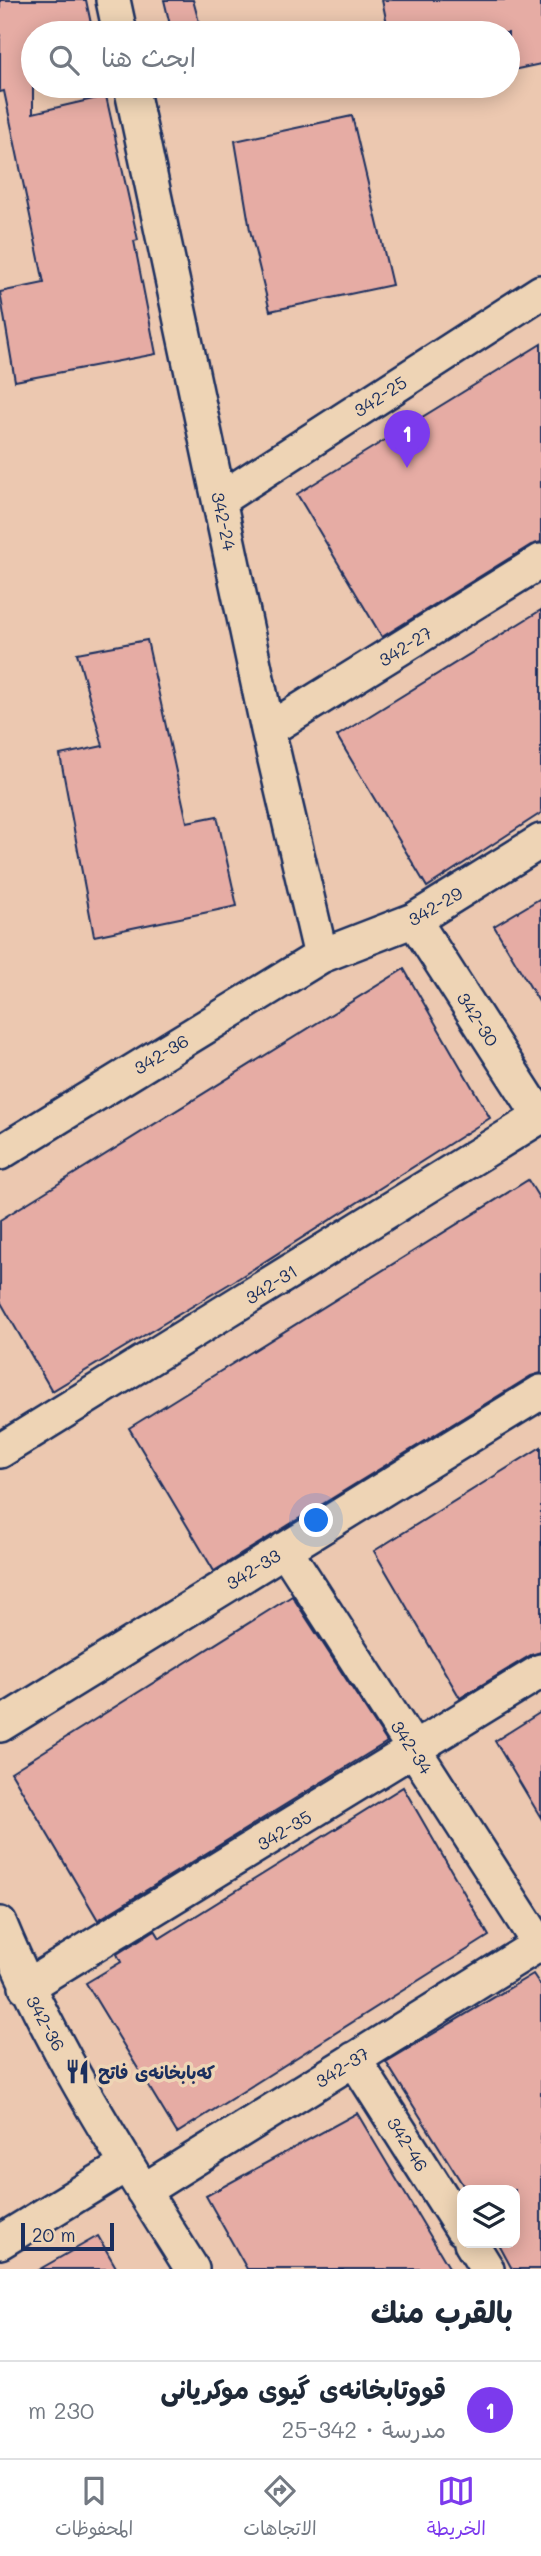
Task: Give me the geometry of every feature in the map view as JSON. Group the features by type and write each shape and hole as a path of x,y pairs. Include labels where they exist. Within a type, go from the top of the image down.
{"street":[{"path":"113,0 117,21"},
{"name":"342-24","path":"134,98 268,730 321,956"},
{"name":"342-25","path":"219,500 541,292"},
{"name":"342-27","path":"268,730 541,561"},
{"name":"342-29","path":"321,956 414,920 541,841"},
{"name":"342-30","path":"414,920 541,1117"},
{"name":"342-36","path":"0,1153 321,956"},
{"name":"342-31","path":"0,1451 541,1117"},
{"name":"342-33","path":"0,1725 541,1392"},
{"name":"342-34","path":"285,1549 540,1945"},
{"name":"342-35","path":"26,1987 541,1671"},
{"name":"342-36","path":"0,1924 26,1987 134,2178 192,2269"},
{"name":"342-37","path":"0,2242 134,2178 355,2059 540,1945"},
{"name":"342-46","path":"355,2059 457,2221"},
{"path":"474,2248 487,2269"}],"building":[{"path":"0,0 86,0 90,21 21,21 21,98 33,98 33,113 106,98 138,240 134,241 156,354 15,381 0,292 44,283 4,91 0,92"},
{"path":"164,0 193,0 199,21 169,21"},
{"path":"382,0 541,0 541,64 520,68 520,21 386,21"},
{"path":"352,116 392,285 270,311 250,230 235,141"},
{"path":"541,344 541,542 531,545 382,637 297,494"},
{"path":"541,610 541,813 427,887 337,736"},
{"path":"147,640 187,822 217,816 237,906 94,936 60,755 103,746 77,653"},
{"path":"541,898 541,1005 494,926"},
{"path":"404,969 490,1118 239,1278 52,1391 0,1301 0,1220"},
{"path":"528,1180 541,1201 541,1373 531,1376 214,1571 129,1428"},
{"path":"541,1447 541,1652 531,1655 460,1698 374,1551"},
{"path":"292,1596 387,1742 98,1920 11,1772"},
{"path":"541,1712 541,1818 495,1741"},
{"path":"403,1787 489,1936 177,2133 86,1983 121,1962 117,1954 155,1930 160,1938"},
{"path":"533,1974 541,1986 541,2269 512,2269 501,2248 520,2248 520,2185 463,2185 386,2062"},
{"path":"357,2113 450,2269 247,2269 206,2196"},
{"path":"98,2236 117,2269 40,2269"}],"place":[{"name":"قووتابخانەی گيوی موكريانی","path":"407,468"},
{"name":"كەبابخانەی فاتح","path":"78,2072"}]}
